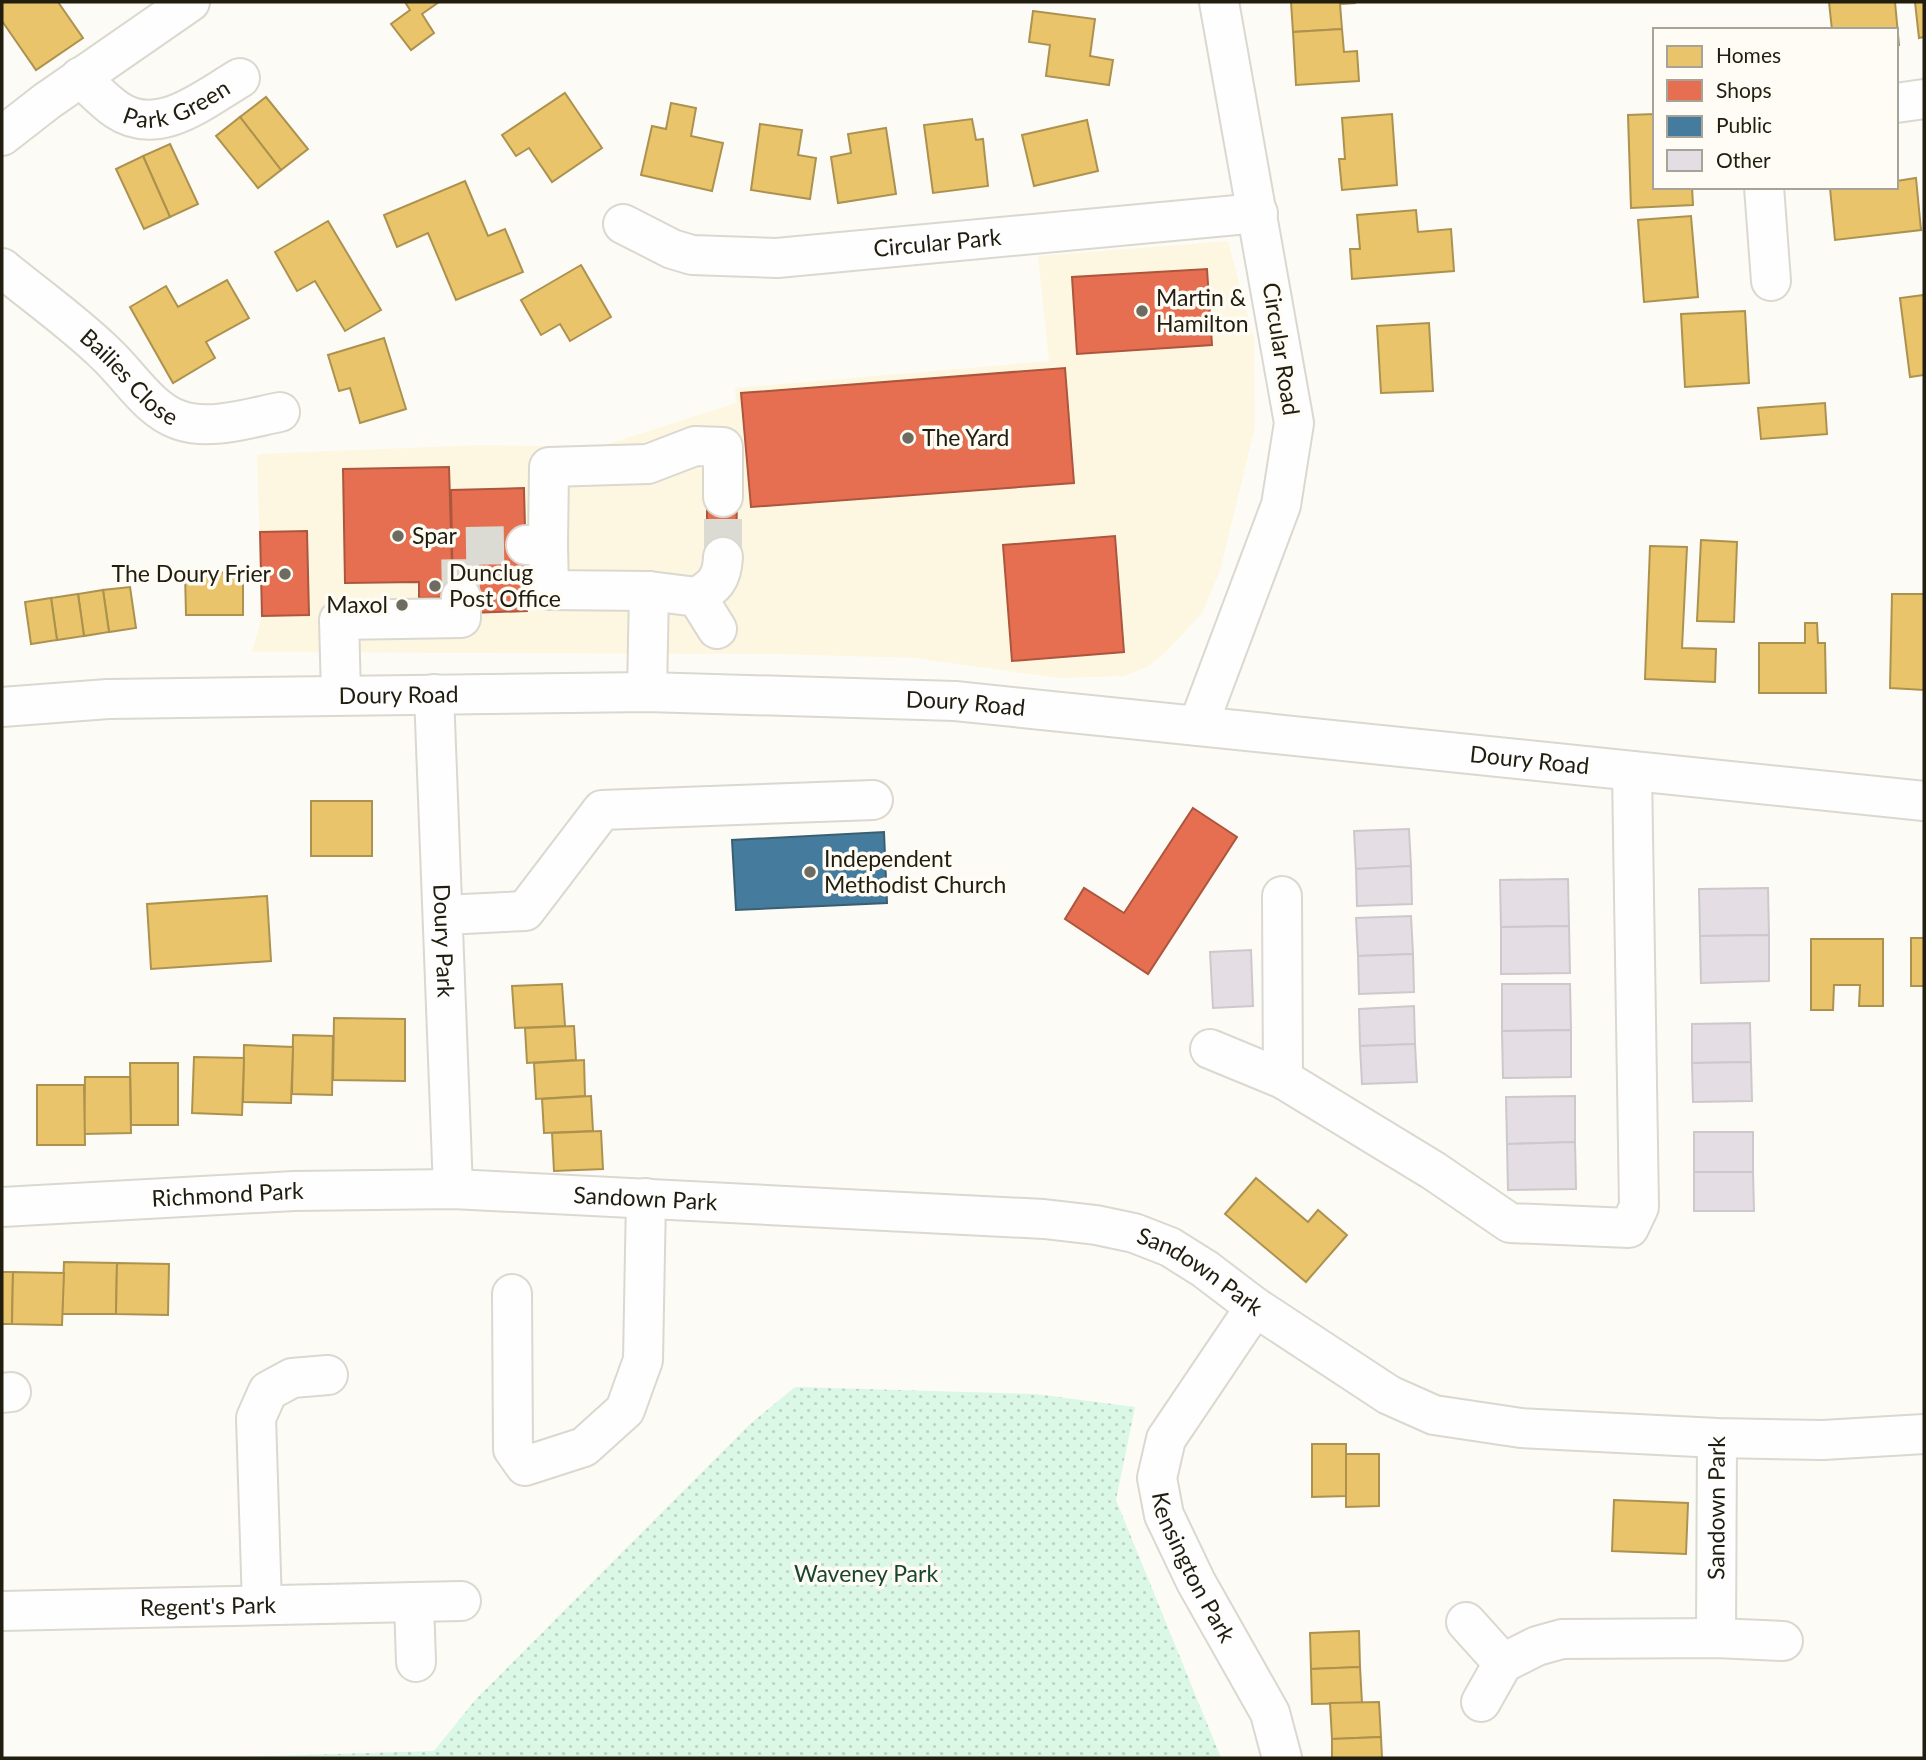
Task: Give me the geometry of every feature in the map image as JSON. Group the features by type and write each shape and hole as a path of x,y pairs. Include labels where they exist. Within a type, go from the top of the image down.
{"street":[{"path":"2,136 80,77 190,2"},
{"name":"Circular Road","path":"1198,726 1281,505 1294,423 1219,2"},
{"name":"Park Green","path":"80,77 118,111 145,122 181,114 240,78"},
{"path":"1898,103 1924,99"},
{"path":"1764,189 1771,281"},
{"name":"Circular Park","path":"623,224 673,249 692,255 776,258 1258,213"},
{"name":"Bailies Close","path":"2,268 105,352 149,398 178,420 212,423 280,412"},
{"path":"723,497 723,447 695,446 648,464 549,467 537,545 549,590 649,591 707,613 722,573 723,557"},
{"path":"648,692 649,591"},
{"path":"341,694 339,620 461,618 461,597"},
{"name":"Doury Road","path":"2,707 108,699 648,692 955,701 1924,801"},
{"name":"Doury Park","path":"434,694 453,1189"},
{"path":"1209,1049 1283,1079 1434,1171 1510,1223 1629,1228 1639,1207 1632,771"},
{"path":"444,915 525,911 602,810 873,800"},
{"path":"1282,896 1283,1079"},
{"name":"Sandown Park","path":"453,1189 1044,1219 1096,1225 1134,1233 1170,1247 1205,1269 1255,1307 1389,1395 1434,1415 1521,1428 1717,1438 1716,1638"},
{"name":"Richmond Park","path":"2,1207 295,1191 453,1189"},
{"path":"512,1294 513,1449 525,1466 584,1447 625,1410 643,1360 646,1198"},
{"name":"Kensington Park","path":"1255,1307 1166,1439 1157,1478 1164,1515 1196,1582 1270,1713 1282,1758"},
{"path":"262,1605 256,1418 268,1391 292,1378 328,1375"},
{"path":"1717,1438 1824,1440 1924,1434"},
{"name":"Regent's Park","path":"2,1611 461,1601"},
{"path":"414,1602 416,1662"},
{"path":"1466,1622 1503,1662"},
{"path":"1481,1702 1503,1662 1536,1646 1562,1639 1716,1638 1783,1641"}],"shaded area":[{"path":"1228,241 1254,339 1255,427 1220,571 1202,613 1169,649 1149,666 1124,676 1058,678 915,658 778,654 252,652 262,616 257,454 481,445 599,447 736,403 735,388 1049,361 1038,256"}],"green space":[{"name":"Waveney Park","path":"795,1387 1035,1394 1135,1407 1116,1500 1221,1758 209,1758 434,1751 476,1699 749,1425"}],"building: Homes":[{"path":"2,2 58,2 83,38 36,70 2,21"},
{"path":"405,2 439,2 422,14 434,33 411,50 391,24 410,10"},
{"path":"1291,2 1355,3 1340,4 1342,29 1293,32"},
{"path":"1829,2 1895,2 1897,28 1832,28"},
{"path":"1915,2 1924,2 1924,37 1919,38"},
{"path":"1033,11 1095,19 1090,56 1113,60 1109,85 1046,76 1050,45 1029,42"},
{"path":"1342,29 1344,52 1357,51 1359,81 1296,85 1293,32"},
{"path":"565,93 602,148 552,182 529,148 516,156 502,135"},
{"path":"266,97 308,149 281,170 240,117"},
{"path":"671,103 696,108 691,136 723,143 712,191 641,175 652,126 666,129"},
{"path":"1392,114 1397,185 1342,190 1339,159 1345,159 1342,118"},
{"path":"1653,114 1653,189 1692,189 1693,205 1631,208 1628,115"},
{"path":"240,117 281,170 258,188 216,136"},
{"path":"972,119 976,140 983,139 988,186 933,193 924,125"},
{"path":"1087,120 1098,171 1034,186 1022,135"},
{"path":"760,124 802,130 798,155 816,158 810,199 751,190"},
{"path":"886,128 896,194 838,203 831,157 851,153 848,134"},
{"path":"170,144 198,204 170,217 143,156"},
{"path":"143,156 170,217 144,229 116,169"},
{"path":"1916,178 1921,230 1835,240 1830,189 1898,189 1898,181"},
{"path":"465,181 488,236 505,229 523,272 456,300 428,233 397,247 384,215"},
{"path":"1416,210 1418,232 1451,229 1454,271 1352,279 1350,249 1360,249 1357,215"},
{"path":"1691,216 1698,297 1644,302 1638,220"},
{"path":"328,221 381,310 345,331 315,281 297,291 275,252"},
{"path":"581,265 611,317 570,341 560,324 541,335 521,300"},
{"path":"227,280 249,318 206,342 215,358 173,383 130,307 166,286 178,307"},
{"path":"1924,295 1924,375 1910,377 1900,298"},
{"path":"1745,311 1749,383 1685,387 1681,314"},
{"path":"1429,323 1433,391 1381,393 1377,326"},
{"path":"384,338 406,409 360,423 350,388 339,391 328,355"},
{"path":"1825,403 1827,434 1761,439 1758,408"},
{"path":"1701,540 1737,542 1734,622 1697,621"},
{"path":"1650,546 1687,547 1682,648 1716,649 1715,682 1645,679"},
{"path":"243,572 243,615 186,615 185,573"},
{"path":"130,587 136,628 109,632 103,590"},
{"path":"103,590 109,632 84,636 78,594"},
{"path":"78,594 84,636 57,640 51,598"},
{"path":"1892,594 1924,594 1924,690 1890,688"},
{"path":"51,598 57,640 31,644 25,602"},
{"path":"1805,623 1817,623 1818,643 1825,643 1826,693 1759,693 1759,643 1805,643"},
{"path":"311,801 372,801 372,856 311,856"},
{"path":"267,896 271,961 151,969 147,904"},
{"path":"1911,938 1924,938 1924,986 1911,986"},
{"path":"1811,939 1883,939 1883,1006 1859,1006 1860,985 1834,985 1833,1010 1811,1010"},
{"path":"562,984 565,1026 515,1028 512,986"},
{"path":"334,1018 405,1019 405,1081 333,1080"},
{"path":"574,1026 576,1060 527,1063 525,1028"},
{"path":"293,1035 333,1036 332,1095 292,1094"},
{"path":"244,1045 293,1047 291,1103 243,1102"},
{"path":"194,1057 244,1058 242,1115 192,1113"},
{"path":"584,1060 585,1096 536,1099 534,1063"},
{"path":"130,1063 178,1063 178,1125 131,1125"},
{"path":"85,1077 130,1077 131,1133 84,1134"},
{"path":"37,1085 84,1085 85,1145 37,1145"},
{"path":"591,1096 593,1131 544,1133 542,1099"},
{"path":"601,1131 603,1169 554,1171 552,1133"},
{"path":"1256,1178 1308,1222 1318,1210 1347,1235 1306,1282 1225,1214"},
{"path":"64,1262 117,1263 116,1314 62,1314"},
{"path":"117,1263 169,1264 168,1315 116,1314"},
{"path":"2,1272 13,1272 12,1324 2,1324"},
{"path":"13,1272 64,1273 62,1325 12,1324"},
{"path":"1312,1444 1346,1444 1346,1496 1312,1497"},
{"path":"1346,1454 1379,1454 1379,1506 1346,1507"},
{"path":"1614,1500 1688,1503 1686,1554 1612,1551"},
{"path":"1359,1631 1360,1667 1311,1669 1310,1633"},
{"path":"1360,1667 1362,1703 1312,1704 1311,1669"},
{"path":"1379,1702 1381,1737 1332,1739 1330,1703"},
{"path":"1381,1737 1382,1758 1332,1758 1332,1739"}],"building: Shops":[{"name":"Martin & Hamilton","path":"1207,269 1212,345 1077,354 1072,277"},
{"name":"The Yard","path":"1065,368 1074,483 751,507 741,393"},
{"name":"Spar","path":"449,467 453,597 419,598 419,582 345,583 343,469"},
{"path":"524,488 527,611 469,613 453,597 451,490"},
{"path":"707,497 737,498 736,557 707,557"},
{"name":"The Doury Frier","path":"307,531 309,615 262,616 260,532"},
{"path":"1115,536 1124,652 1012,661 1003,545"},
{"path":"1193,808 1237,837 1148,974 1065,919 1084,888 1124,913"}],"building: Public":[{"name":"Independent Methodist Church","path":"884,832 887,903 736,910 732,840"}],"building: Other":[{"path":"1409,829 1411,866 1356,869 1354,831"},
{"path":"1411,866 1412,904 1357,906 1356,869"},
{"path":"1568,879 1569,926 1501,927 1500,880"},
{"path":"1768,888 1769,935 1700,936 1699,889"},
{"path":"1411,916 1413,954 1358,956 1356,918"},
{"path":"1569,926 1570,973 1501,974 1501,927"},
{"path":"1769,935 1769,981 1701,983 1700,936"},
{"path":"1251,950 1253,1006 1213,1008 1210,952"},
{"path":"1413,954 1414,992 1359,994 1358,956"},
{"path":"1502,984 1570,984 1571,1030 1502,1031"},
{"path":"1414,1006 1415,1044 1360,1046 1359,1009"},
{"path":"1750,1023 1751,1062 1692,1063 1692,1024"},
{"path":"1571,1030 1571,1077 1503,1078 1502,1031"},
{"path":"1415,1044 1417,1082 1362,1084 1360,1046"},
{"path":"1751,1062 1752,1101 1693,1102 1692,1063"},
{"path":"1575,1096 1575,1142 1507,1144 1506,1097"},
{"path":"1694,1132 1753,1132 1753,1172 1694,1172"},
{"path":"1575,1142 1576,1189 1508,1190 1507,1144"},
{"path":"1694,1172 1753,1172 1754,1211 1694,1211"}],"tunnel":[{"path":"723,497 723,557"},
{"path":"461,597 460,546 526,545"}],"place":[{"name":"Martin & Hamilton","path":"1142,311"},
{"name":"The Yard","path":"908,438"},
{"name":"Spar","path":"398,536"},
{"name":"The Doury Frier","path":"285,574"},
{"name":"Dunclug Post Office","path":"435,586"},
{"name":"Maxol","path":"402,605"},
{"name":"Independent Methodist Church","path":"810,872"}]}
